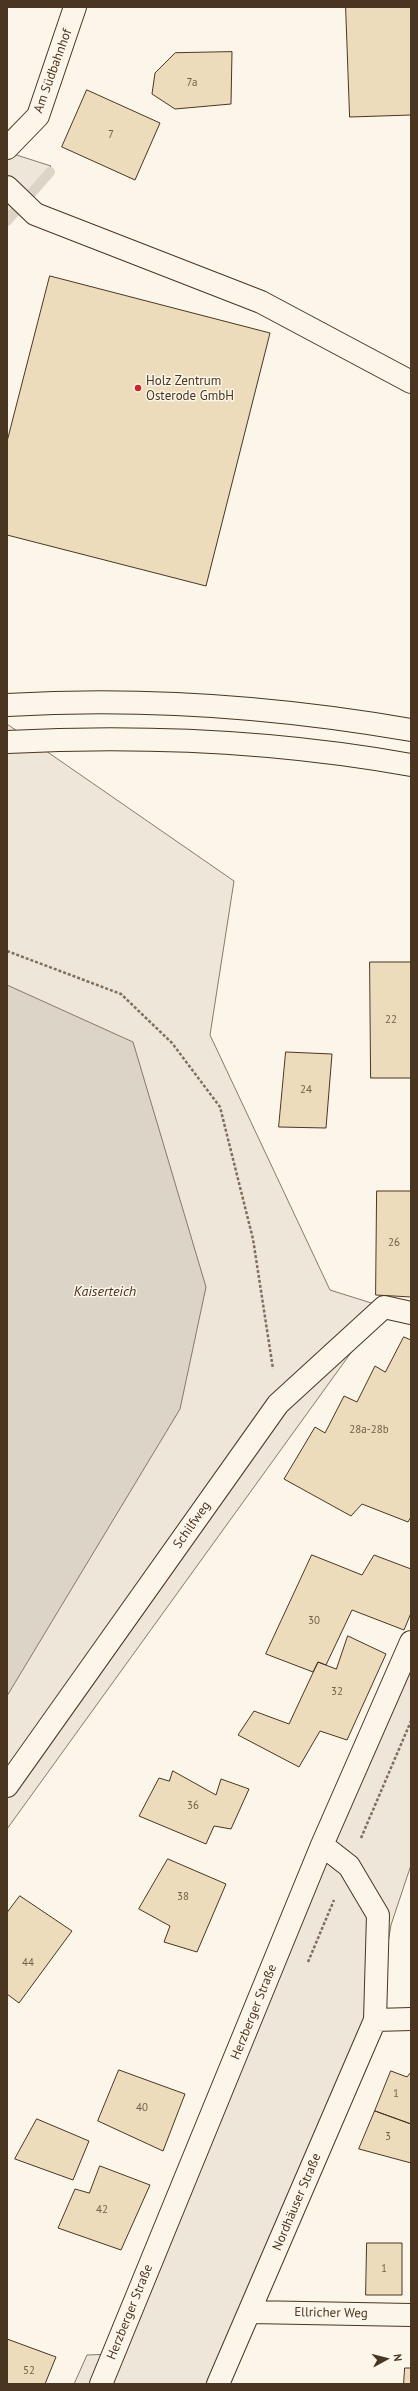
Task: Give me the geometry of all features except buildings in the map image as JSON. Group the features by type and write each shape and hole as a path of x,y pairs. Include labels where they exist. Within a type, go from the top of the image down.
{"street":[{"name":"Am Südbahnhof","path":"7,148 38,116 75,7"},
{"path":"8,188 35,214 261,302 411,382"},
{"path":"7,705 130,702 235,707 331,717 411,730"},
{"path":"7,742 60,739 221,742 307,749 411,765"},
{"name":"Schilfweg","path":"7,1786 278,1404 384,1307 411,1313"},
{"name":"Herzberger Straße","path":"101,2384 322,1845 411,1642"},
{"path":"322,1845 349,1866 378,1915 375,2020 411,2019"},
{"name":"Nordhäuser Straße","path":"218,2384 251,2312 375,2020"},
{"name":"Ellricher Weg","path":"251,2312 411,2314"}],"path":[{"path":"7,951 120,994 172,1043 220,1107 253,1239 278,1404"}],"shaded area":[{"path":"7,152 51,166 7,214"},
{"path":"7,724 234,881 210,1035 330,1290 384,1307 7,1829"},
{"path":"411,1642 411,1865 391,1925 375,2020 218,2384 74,2384 87,2355 113,2354"}],"water":[{"name":"Kaiserteich","path":"7,985 133,1042 206,1287 180,1409 7,1696"}],"waterway":[{"path":"7,221 50,172"}],"place":[{"name":"Holz Zentrum Osterode GmbH","path":"138,388"}]}
